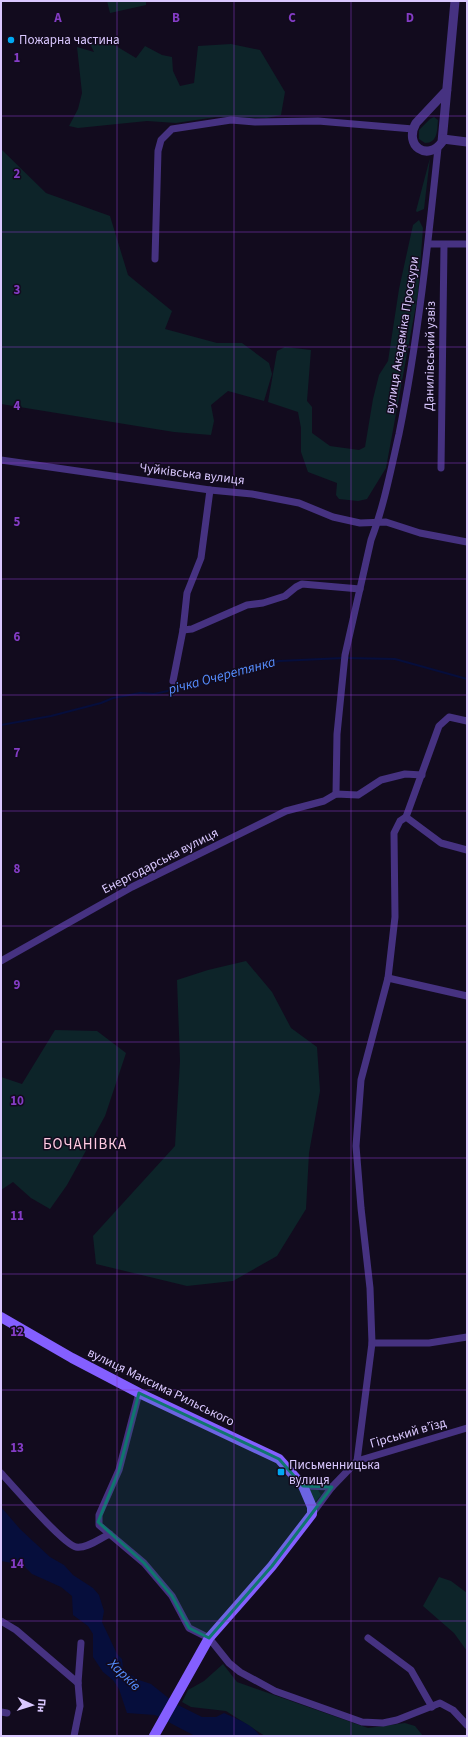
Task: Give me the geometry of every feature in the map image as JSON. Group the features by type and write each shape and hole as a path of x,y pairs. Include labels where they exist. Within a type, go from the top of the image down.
{"main road":[{"name":"вулиця Максима Рильського","path":"1,1317 72,1358 139,1393 279,1459 304,1486 312,1507 312,1514"},
{"path":"154,1736 209,1638 272,1566 312,1514"}],"street":[{"name":"вулиця Академіка Проскури","path":"378,522 409,385 428,244 438,148 443,139 455,1"},
{"path":"438,148 424,150 415,146 411,136 416,123 447,90"},
{"path":"155,259 158,151 161,140 172,129 231,120 255,122 318,121 413,129"},
{"path":"443,139 467,142"},
{"path":"428,244 467,244"},
{"name":"Данилівський узвіз","path":"441,468 444,245"},
{"name":"Чуйківська вулиця","path":"1,460 210,490 252,494 299,503 333,517 360,523 386,522 420,533 467,542"},
{"path":"173,681 188,594 200,558 210,490"},
{"path":"336,794 337,734 344,654 371,540 378,522"},
{"path":"183,630 192,629 247,605 263,603 285,596 296,586 302,584 360,589"},
{"path":"312,1514 332,1487 357,1461 372,1343 370,1288 356,1146 361,1080 388,978 395,917 394,833 400,821 406,817 438,726 449,717 467,721"},
{"name":"Енергодарська вулиця","path":"1,961 139,884 286,811 324,801 336,794 358,795 381,780 405,774 422,775"},
{"path":"406,817 441,843 467,850"},
{"path":"388,978 467,996"},
{"path":"372,1343 430,1343 467,1337"},
{"path":"139,1393 119,1470 98,1518 99,1525 144,1563 172,1596 189,1628 209,1638 229,1663 240,1672 275,1691 362,1722 383,1723 397,1720 440,1703 447,1705 467,1725"},
{"name":"Гірський в’їзд","path":"357,1461 467,1428"},
{"path":"1,1473 38,1513 72,1546 81,1547 110,1534"},
{"path":"304,1486 332,1487"},
{"path":"1,1621 16,1630 78,1683"},
{"path":"368,1638 411,1670 432,1707"},
{"path":"74,1736 80,1706 78,1683 81,1643"}],"highlighted area":[{"path":"139,1393 279,1459 303,1486 332,1487 272,1566 209,1638 189,1628 172,1596 144,1563 98,1522 119,1470"}],"green space":[{"path":"107,1 146,1 146,5 110,13"},
{"path":"111,43 136,58 145,46 162,55 172,57 173,71 180,86 194,83 198,46 231,44 260,50 285,92 281,115 267,118 216,117 176,123 147,121 78,128 69,126 78,109 82,93 77,47 94,52 90,44"},
{"path":"434,117 438,120 435,138 432,141 425,143 419,139 419,130"},
{"path":"1,149 46,193 110,216 128,275 172,311 165,329 217,343 242,343 269,363 272,374 264,401 228,391 211,405 214,421 211,435 174,432 1,404"},
{"path":"430,158 424,209 417,212 416,211"},
{"path":"419,220 423,228 418,294 386,468 367,499 358,501 339,499 336,495 337,483 308,472 301,452 301,428 298,412 268,402 277,351 285,347 311,350 307,401 312,407 312,433 330,446 359,450 365,447 373,399 379,375 388,361 399,289 413,225"},
{"path":"246,961 272,992 291,1028 317,1047 320,1091 309,1153 306,1209 277,1256 233,1281 187,1286 96,1264 93,1236 175,1146 180,1061 177,980 208,970"},
{"path":"55,1030 97,1031 126,1053 105,1116 67,1185 50,1209 31,1198 13,1182 1,1190 1,1077 22,1084"},
{"path":"309,1490 318,1490 321,1495 315,1502"},
{"path":"439,1577 451,1581 467,1593 467,1651 454,1633 423,1606"},
{"path":"223,1664 237,1682 368,1728 405,1723 415,1726 423,1736 265,1736 226,1711 191,1707 182,1702 188,1690 204,1681"}],"water":[{"name":"Харків","path":"1,1507 20,1529 50,1557 64,1565 73,1575 93,1588 99,1595 104,1611 102,1622 117,1654 122,1659 123,1668 128,1673 139,1680 151,1684 176,1704 202,1717 216,1717 224,1713 249,1725 260,1736 195,1736 155,1715 127,1713 119,1689 113,1680 103,1672 93,1657 93,1634 88,1626 73,1615 72,1596 61,1587 32,1574 23,1565 1,1561"}],"waterway":[{"name":"річка Очеретянка","path":"1,725 51,716 101,703 113,698 140,693 154,694 227,678 279,661 343,658"},
{"name":"річка Очеретянка","path":"347,658 395,659 467,679"}],"place":[{"name":"Пожарна частина","path":"11,40"},
{"name":"Письменницька вулиця","path":"281,1472"}],"district":[{"name":"БОЧАНІВКА","path":"85,1144"}]}
